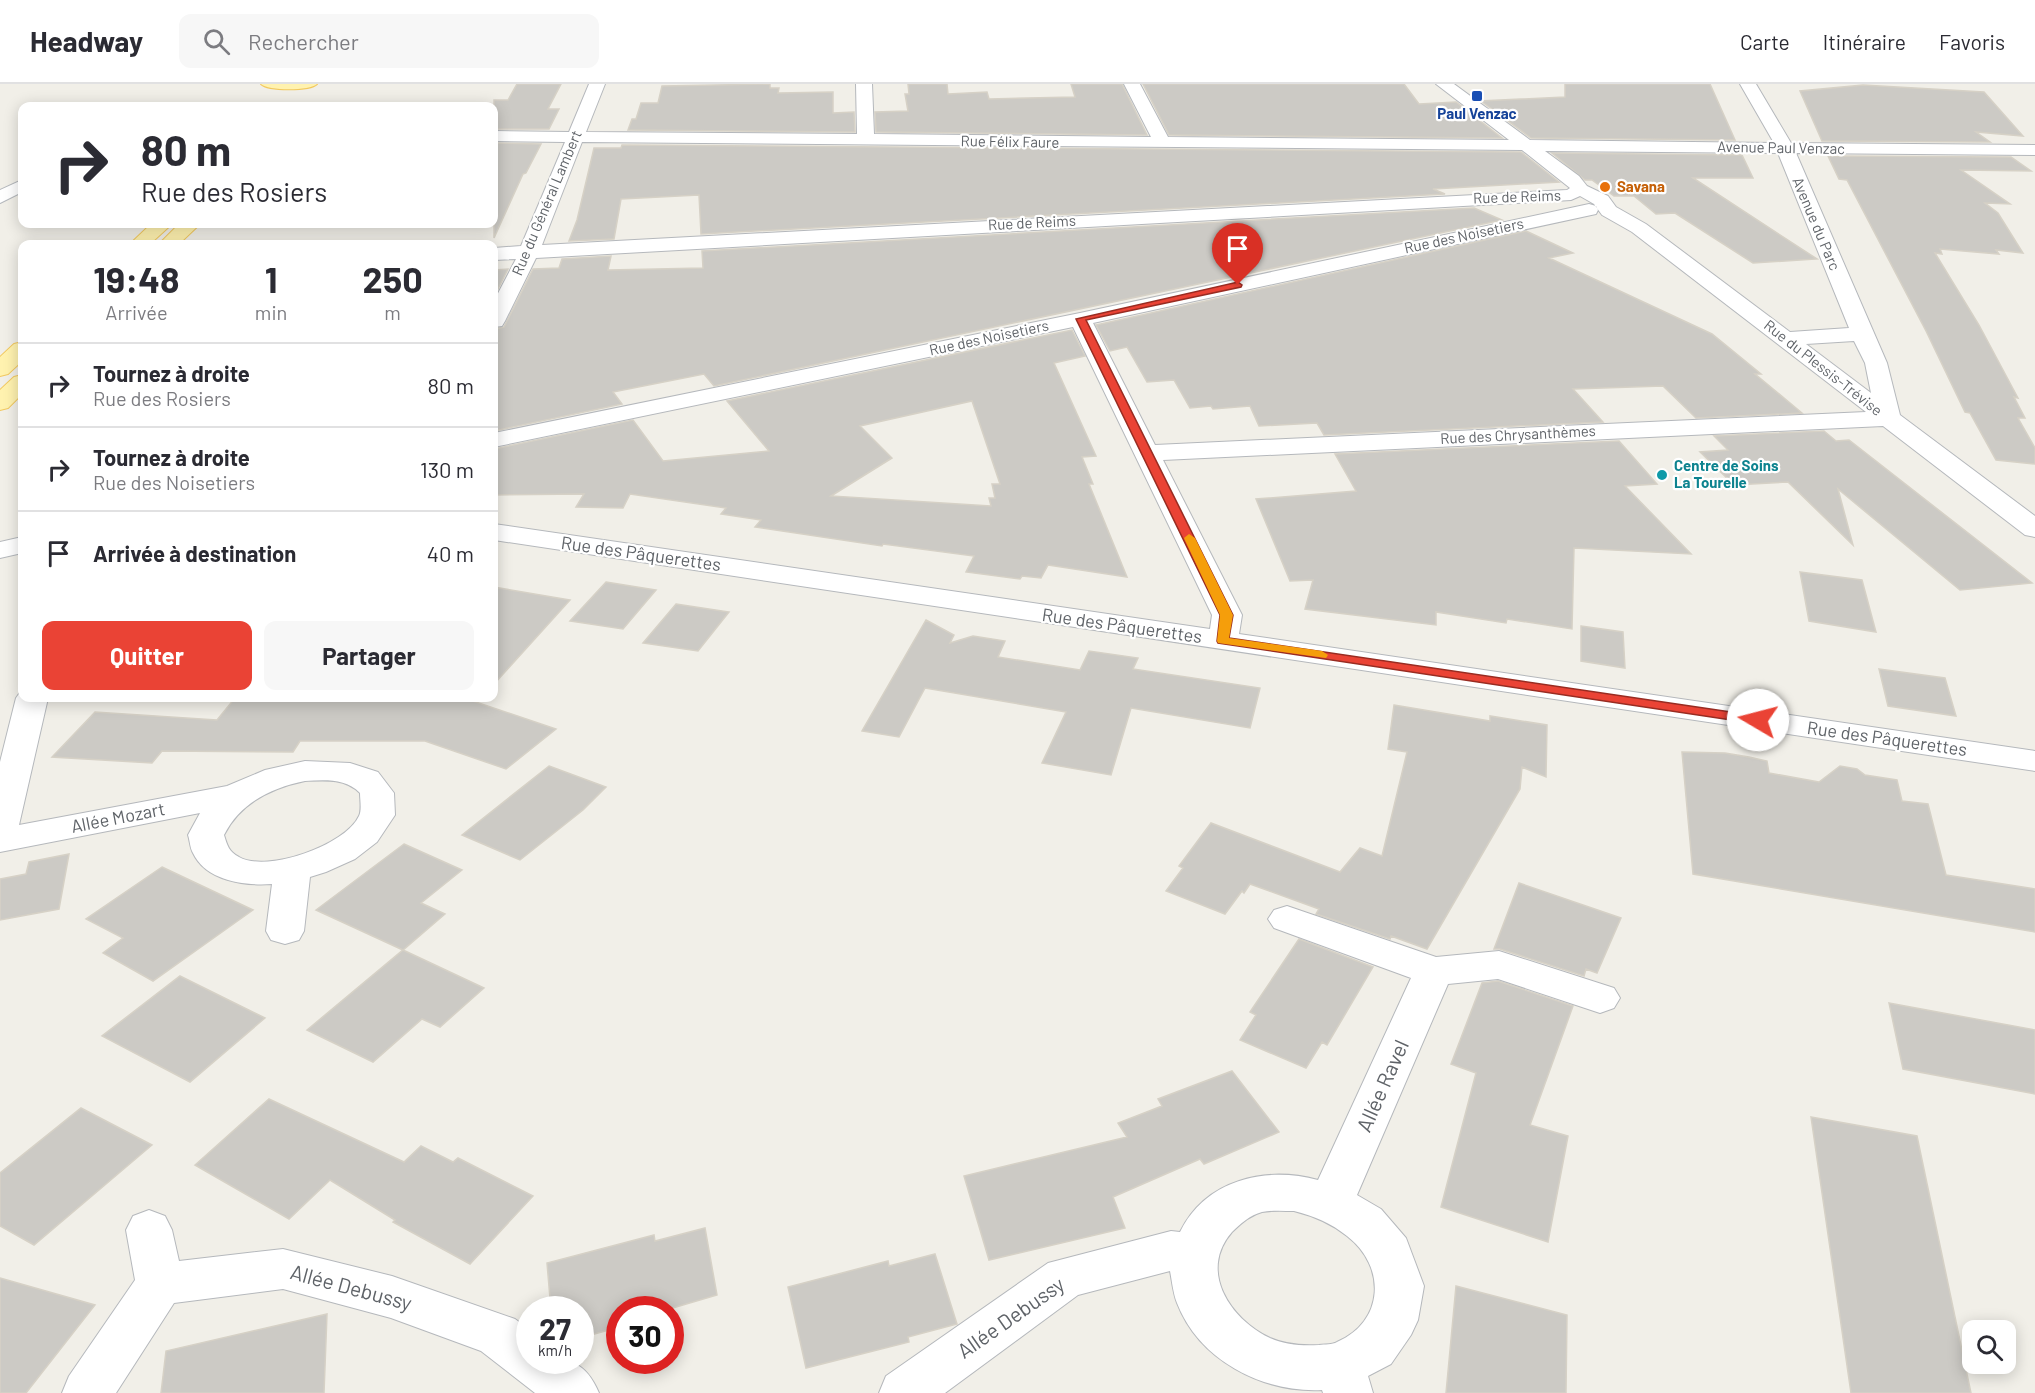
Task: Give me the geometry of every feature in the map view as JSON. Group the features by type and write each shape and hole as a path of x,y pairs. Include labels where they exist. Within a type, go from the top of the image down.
{"main road":[{"path":"278,89 310,89"},
{"path":"144,240 157,228"},
{"path":"172,240 186,228"},
{"path":"0,369 18,353"},
{"path":"0,403 18,386"}],"street":[{"name":"Rue du Général Lambert","path":"498,313 529,252 597,84"},
{"path":"864,84 866,140"},
{"path":"1132,84 1163,143"},
{"name":"Rue du Plessis-Trévise","path":"1444,84 1574,180 1587,201 1639,228 2035,529"},
{"name":"Avenue du Parc","path":"1748,84 1785,148 1876,363 1889,418"},
{"name":"Rue Félix Faure","path":"498,136 1526,145"},
{"name":"Avenue Paul Venzac","path":"1526,145 2035,150"},
{"path":"0,197 18,187"},
{"path":"1505,197 1542,220"},
{"name":"Rue de Reims","path":"498,254 1505,197 1587,201"},
{"name":"Rue des Noisetiers","path":"498,439 1080,319 1542,220 1587,201"},
{"path":"1080,319 1227,615 1223,641"},
{"path":"1787,339 1862,334"},
{"name":"Rue des Chrysanthèmes","path":"1148,453 1889,418"},
{"name":"Rue des Pâquerettes","path":"498,533 2035,761"},
{"path":"0,550 18,546"},
{"path":"0,832 31,702"},
{"name":"Allée Mozart","path":"328,768 356,774 374,786 381,803 374,823 355,843 327,860 292,871 258,874 229,868 212,854 206,836 216,815 236,795 264,780 297,771 328,768"},
{"name":"Allée Mozart","path":"0,840 236,795"},
{"path":"285,931 292,871"},
{"path":"1287,919 1434,971 1498,965 1600,998"},
{"name":"Allée Ravel","path":"1331,1202 1434,971"},
{"path":"1294,1192 1331,1202 1365,1223 1383,1244 1389,1252 1400,1286 1394,1320 1374,1348 1344,1379 1257,1357 1222,1333 1200,1300 1193,1266 1202,1234 1225,1209 1256,1194 1294,1192"},
{"path":"87,1393 160,1284 149,1230"},
{"name":"Allée Debussy","path":"904,1393 1065,1278 1171,1251 1197,1254"},
{"name":"Allée Debussy","path":"160,1284 284,1269 392,1296 498,1335 516,1349"},
{"name":"Allée Debussy","path":"549,1374 574,1393"}],"building":[{"path":"517,84 561,84 548,109 559,109 549,129 498,129 498,102 494,100 508,100"},
{"path":"770,84 770,88 779,88 778,93 833,92 833,113 854,112 855,132 628,130 632,119 636,119 641,103 658,103 662,86"},
{"path":"908,84 947,84 948,94 987,92 989,99 1075,97 1071,84 1122,84 1147,135 876,132 875,112 908,111 905,94 909,94"},
{"path":"1143,84 1404,84 1419,104 1456,102 1502,138 1169,135"},
{"path":"1565,84 1710,84 1735,140 1531,138 1481,101 1565,97"},
{"path":"1863,85 1984,92 2023,136 1976,132 1990,142 1822,141 1800,91"},
{"path":"498,143 541,144 526,173 523,174 494,238 494,228 498,228"},
{"path":"622,145 1521,152 1559,182 1433,189 1445,194 701,234 699,195 621,199 614,239 569,241 577,220 594,148 621,148"},
{"path":"1552,153 1742,155 1753,178 1693,178 1817,259 1753,263 1675,213 1656,214 1634,196 1614,196 1592,180 1585,180"},
{"path":"1828,156 2011,157 2031,171 1961,170 2010,204 1985,203 1998,213 2023,253 1996,250 1999,254 1940,249 1942,254 1935,253 1979,325 2018,398 2014,397 2025,418 2018,418 2035,448 2035,464 1996,460 1970,413 1965,412 1926,331 1847,180 1839,179"},
{"path":"1474,208 1502,220 714,386 704,374 613,392 622,404 498,430 498,328 504,327 533,269 559,268 562,259 611,256 608,270 703,268 702,251"},
{"path":"1526,231 1573,253 1549,258 1712,334 1761,374 1755,374 1802,413 1696,418 1663,386 1573,389 1603,422 1324,435 1317,423 1259,426 1250,406 1190,408 1174,380 1147,382 1127,347 1110,351 1096,325"},
{"path":"508,269 498,289 498,270"},
{"path":"1072,330 1085,356 1054,363 1096,456 1082,457 1093,484 1089,484 1127,577 1048,565 1041,578 1022,576 1020,579 966,572 974,556 883,544 882,546 755,527 761,520 721,514 726,508 630,494 623,508 576,507 584,494 498,495 498,448 633,420 663,461 769,451 727,401","holes":["972,401 1000,484 992,484 995,498 989,498 991,506 831,496 892,458 860,426"]},
{"path":"1824,431 1836,441 1849,440 2032,583 1960,590 1838,489 1853,545 1788,482 1734,485 1700,452 1728,450 1714,436"},
{"path":"1619,441 1657,484 1625,486 1691,554 1574,548 1572,629 1507,619 1506,623 1436,612 1436,625 1305,609 1313,580 1290,581 1256,499 1356,491 1335,454"},
{"path":"1800,572 1862,580 1876,632 1809,621"},
{"path":"606,582 656,590 623,629 570,621"},
{"path":"498,588 570,600 498,680"},
{"path":"676,604 729,612 698,651 643,643"},
{"path":"926,620 954,635 950,643 973,636 1005,641 998,657 1080,670 1089,651 1138,658 1133,669 1260,688 1250,728 1131,708 1111,775 1042,763 1066,712 925,688 899,737 862,731"},
{"path":"1581,626 1623,632 1625,668 1581,661"},
{"path":"1879,669 1945,678 1956,716 1888,706"},
{"path":"232,702 476,702 556,729 506,769 425,741 300,741 293,752 162,751 152,763 52,757 95,712 217,720"},
{"path":"1394,705 1490,721 1490,716 1547,725 1546,777 1522,767 1520,789 1427,949 1316,914 1319,909 1250,884 1225,914 1166,891 1183,868 1179,866 1211,823 1340,872 1360,848 1382,856 1407,752 1388,749"},
{"path":"1682,752 1725,753 1749,757 1767,761 1769,773 1819,782 1840,766 1857,769 1865,775 1897,780 1902,801 1928,804 1946,875 2035,889 2035,932 1693,874"},
{"path":"549,766 606,787 583,810 520,860 462,835"},
{"path":"404,844 462,870 421,903 445,914 403,950 316,910"},
{"path":"69,854 59,909 0,920 0,879 26,874 29,862"},
{"path":"162,867 253,910 153,981 103,953 123,938 86,919"},
{"path":"1519,883 1621,918 1597,973 1586,969 1584,976 1494,949"},
{"path":"1299,939 1373,967 1327,1045 1322,1042 1306,1068 1240,1040 1256,1015 1250,1012"},
{"path":"403,950 484,988 440,1027 422,1019 373,1062 307,1030"},
{"path":"180,976 265,1018 190,1082 102,1036"},
{"path":"1498,981 1573,1006 1530,1125 1568,1136 1548,1242 1441,1207 1476,1073 1451,1064 1482,983"},
{"path":"1889,1003 2035,1030 2035,1094 1903,1069"},
{"path":"1232,1071 1279,1132 1204,1164 1200,1159 1113,1197 1125,1228 989,1260 964,1176 1127,1137 1118,1123 1162,1106 1158,1099"},
{"path":"269,1099 404,1162 421,1146 453,1162 458,1158 533,1196 470,1264 393,1222 395,1220 330,1180 289,1219 195,1165"},
{"path":"81,1108 152,1145 34,1245 0,1226 0,1173"},
{"path":"1811,1117 1917,1136 1962,1350 1962,1374 1967,1374 1971,1393 1851,1393"},
{"path":"705,1228 717,1295 684,1305 684,1296 606,1296 606,1331 594,1334 594,1296 550,1296 547,1263 654,1235 655,1241"},
{"path":"935,1254 957,1324 908,1337 909,1342 806,1368 788,1287 888,1261 889,1266"},
{"path":"0,1278 95,1305 26,1393 0,1393"},
{"path":"1456,1286 1567,1315 1566,1393 1446,1393"},
{"path":"327,1314 324,1393 161,1393 166,1351"}],"slow traffic":[{"path":"1189,538 1227,615 1223,641 1322,655"}],"place":[{"name":"Paul Venzac","path":"1477,96"},
{"name":"Savana","path":"1605,187"},
{"name":"Centre de Soins La Tourelle","path":"1662,475"}],"route":[{"path":"1238,285 1080,319 1227,615 1223,641 1758,720"}]}
